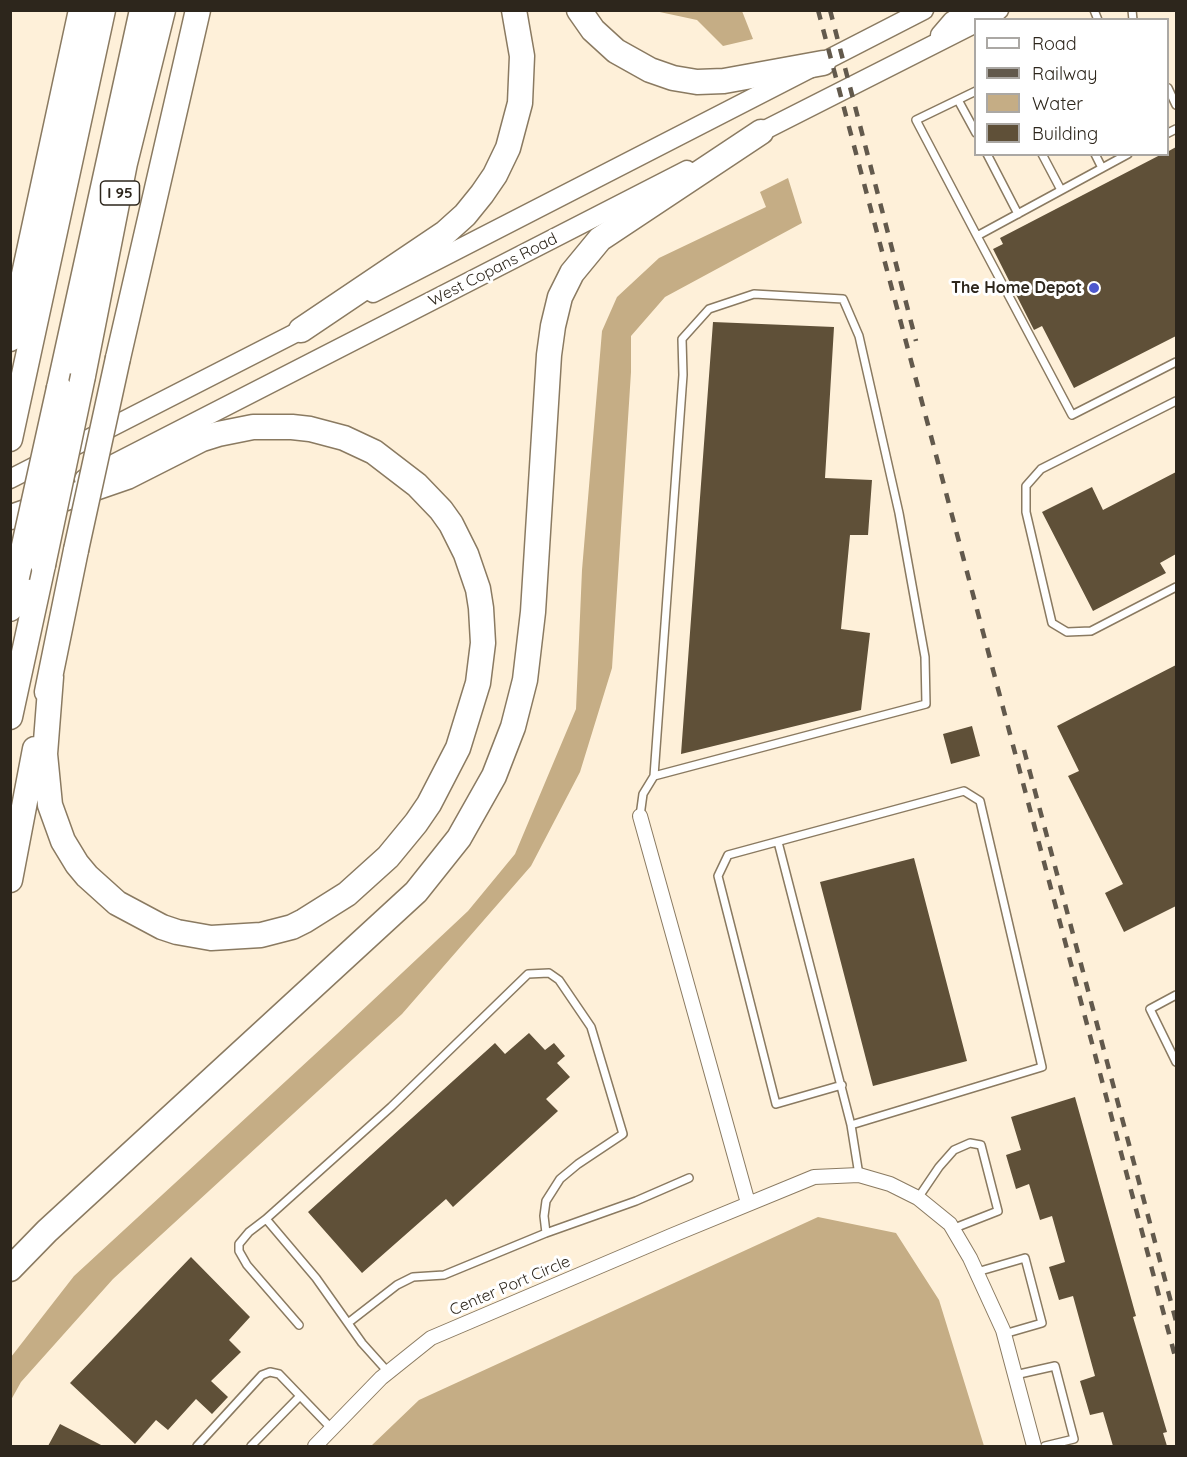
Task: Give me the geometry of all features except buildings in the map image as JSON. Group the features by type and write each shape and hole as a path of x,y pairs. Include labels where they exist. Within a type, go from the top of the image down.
{"highway":[{"path":"10,339 81,10"},
{"path":"10,439 103,10"},
{"path":"10,609 142,10"},
{"name":"I 95","path":"10,717 83,376 125,163 162,10"},
{"path":"10,880 76,550 198,10"},
{"path":"186,63 208,10"},
{"path":"301,330 445,233 465,215 495,175 508,148 520,103 522,56 514,10"},
{"path":"579,10 593,30 616,51 650,70 673,78 697,82 724,81 823,63"},
{"path":"10,1269 47,1231 416,892 459,838 494,776 513,728 525,680 533,612 549,355 560,297 572,273 600,239 760,132"},
{"path":"11,517 128,477 202,439 218,434 253,427 310,429 344,438 374,452 417,485 451,524 466,554 478,588 483,644 478,683 458,748 429,804 388,857 347,894 304,921 261,935 245,938 211,938 162,927 117,903 77,864 63,841 50,805 45,754 51,677"}],"main road":[{"path":"10,479 924,10"},
{"path":"931,45 952,21 969,10"},
{"path":"985,18 999,10"},
{"name":"West Copans Road","path":"11,517 974,24"}],"street":[{"path":"640,816 748,1203"},
{"name":"Center Port Circle","path":"315,1446 388,1372 431,1338 814,1177 859,1175 890,1184 918,1198 950,1224 976,1272 1004,1334 1034,1446"}],"lane":[{"path":"974,92 916,120 1072,415 1176,362"},
{"path":"958,100 974,131"},
{"path":"988,156 1018,214"},
{"path":"1043,156 1061,190"},
{"path":"1096,156 1102,168"},
{"path":"977,236 1124,156"},
{"path":"640,816 643,794 654,777 683,375 682,339 709,309 754,294 843,299 859,336 899,513 925,657 926,704 654,777"},
{"path":"1176,400 1041,469 1026,486 1026,512 1041,579 1052,623 1059,628 1067,632 1091,631 1176,587"},
{"path":"842,1085 776,1104 718,876 728,855 964,791 980,801 1042,1067 851,1125"},
{"path":"778,842 842,1085 859,1175"},
{"path":"299,1325 247,1265 239,1251 239,1244 249,1232 391,1107 528,974 549,973 558,980 591,1027 623,1134 560,1179 546,1201 544,1216 546,1233"},
{"path":"1176,995 1150,1009 1176,1062"},
{"path":"918,1198 954,1150 970,1143 981,1145 998,1211 952,1229"},
{"path":"348,1323 397,1285 413,1277 444,1275 546,1233 636,1201 689,1178"},
{"path":"266,1219 316,1278 362,1343 388,1372"},
{"path":"976,1272 1025,1258 1042,1323 1004,1334"},
{"path":"1015,1375 1055,1366 1074,1439 1045,1446"},
{"path":"197,1446 262,1375 270,1372 279,1374 332,1429"},
{"path":"251,1446 300,1396"}],"water":[{"path":"655,11 742,11 753,39 723,46 697,20"},
{"path":"788,178 802,223 665,297 631,336 631,372 612,668 580,772 531,866 402,1014 113,1279 21,1382 11,1400 11,1357 74,1276 468,911 515,854 576,709 582,570 602,331 617,297 659,258 766,207 760,192"},
{"path":"818,1217 896,1233 939,1300 984,1446 371,1446 419,1400"}],"railway":[{"path":"818,10 1176,1360"},
{"path":"830,10 916,341"},
{"path":"1024,750 1176,1321"}],"place":[{"name":"The Home Depot","path":"1094,288"}]}
